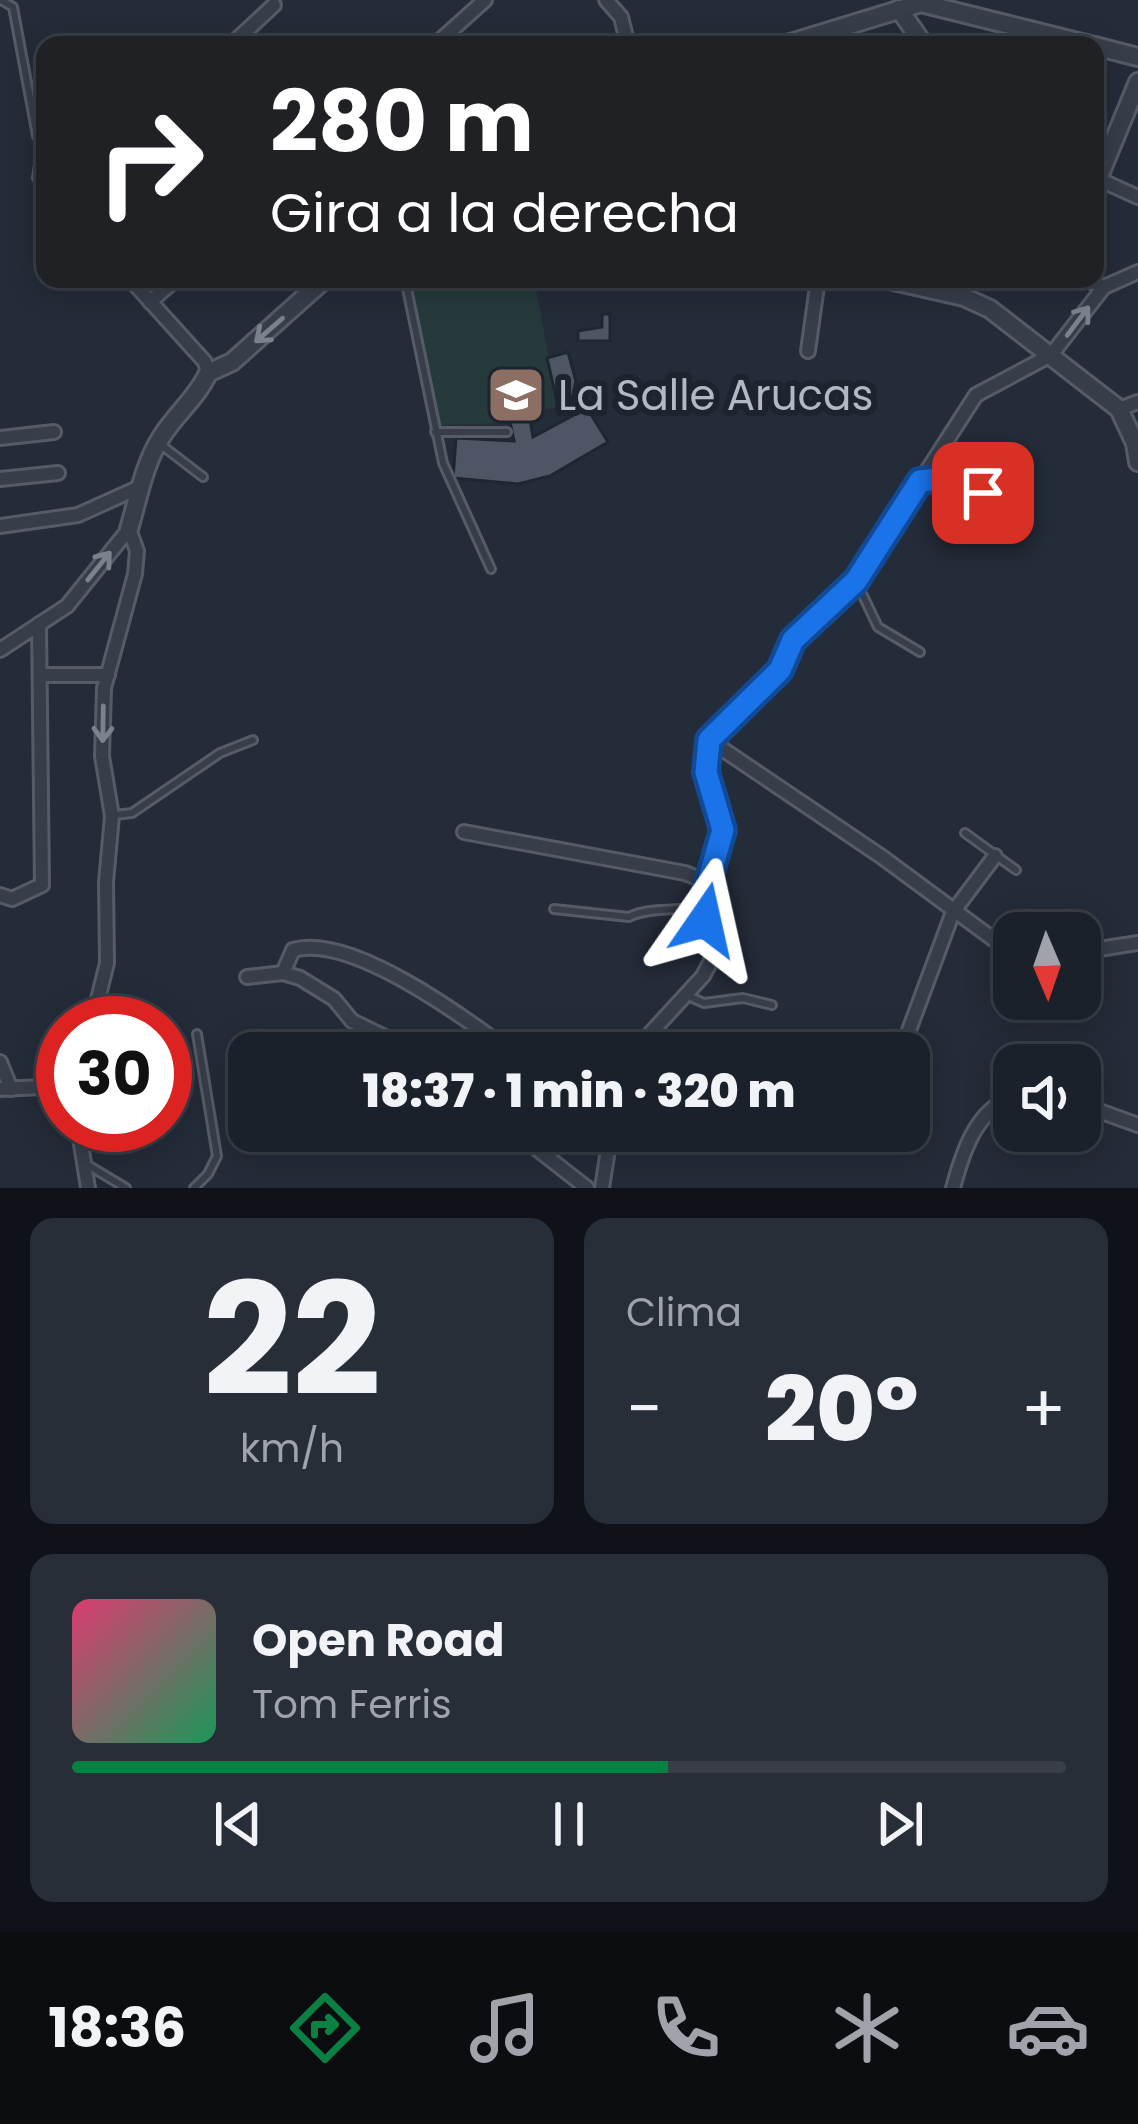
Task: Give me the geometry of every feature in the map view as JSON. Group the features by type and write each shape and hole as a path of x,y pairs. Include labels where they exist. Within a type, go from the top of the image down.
{"street":[{"path":"445,36 485,0"},
{"path":"606,0 621,17 626,36"},
{"path":"813,36 921,3 1046,36"},
{"path":"241,36 274,5"},
{"path":"899,9 918,36"},
{"path":"1104,51 1138,57"},
{"path":"1104,162 1138,82"},
{"path":"1104,184 1138,196"},
{"path":"1104,287 1138,272"},
{"path":"138,288 205,362 208,373"},
{"path":"150,302 166,288"},
{"path":"0,650 67,606 129,529 158,442 208,373 232,362 316,288"},
{"path":"808,351 817,288"},
{"path":"924,288 990,309 1119,409 1138,462"},
{"path":"655,1032 703,976 714,955 701,907 723,830 706,772 709,740 780,670 793,640 856,581 976,395 1051,356 1103,288"},
{"path":"1119,409 1138,402"},
{"path":"0,438 54,432"},
{"path":"0,479 58,473"},
{"path":"0,526 78,515 140,487"},
{"path":"99,996 107,963 106,882 112,816 102,756 104,688 135,574 137,550 129,529"},
{"path":"0,895 12,899 42,886 39,624"},
{"path":"40,675 108,675"},
{"path":"709,740 993,939"},
{"path":"464,832 685,872 708,882"},
{"path":"909,1032 952,912 995,856"},
{"path":"1101,949 1138,943"},
{"path":"283,973 293,950 326,948 432,994 484,1032"},
{"path":"247,977 283,973 300,978 334,999 352,1021 375,1032"},
{"path":"0,1061 6,1089 36,1087"},
{"path":"953,1188 978,1120 993,1107"},
{"path":"1101,1112 1138,1125"},
{"path":"81,1152 88,1188"},
{"path":"541,1152 587,1188"},
{"path":"602,1188 608,1152"}],"lane":[{"path":"1,0 13,7 36,131"},
{"path":"407,288 443,463 490,569"},
{"path":"435,432 507,432"},
{"path":"158,442 203,477"},
{"path":"920,481 947,478 1019,508 1023,527"},
{"path":"856,581 878,627 920,652"},
{"path":"112,816 132,813 220,753 253,740"},
{"path":"965,833 1016,870"},
{"path":"554,909 629,917 701,907"},
{"path":"685,994 704,1003 743,998 772,1005"},
{"path":"194,1188 217,1156 197,1034"},
{"path":"82,1162 127,1188"}],"green space":[{"path":"411,288 536,288 558,407 510,417 510,423 438,425"}],"building":[{"path":"602,314 610,314 610,341 578,341 578,331 602,327"},
{"path":"568,352 576,381 571,403 559,410 547,358"},
{"path":"587,408 608,442 550,476 518,484 453,478 456,438 514,441 509,417 529,413 533,437"}],"place":[{"name":"La Salle Arucas","path":"516,395"}],"route":[{"path":"705,920 701,907 723,830 706,772 709,740 780,670 793,640 856,581 920,481 947,478 983,493"}]}
